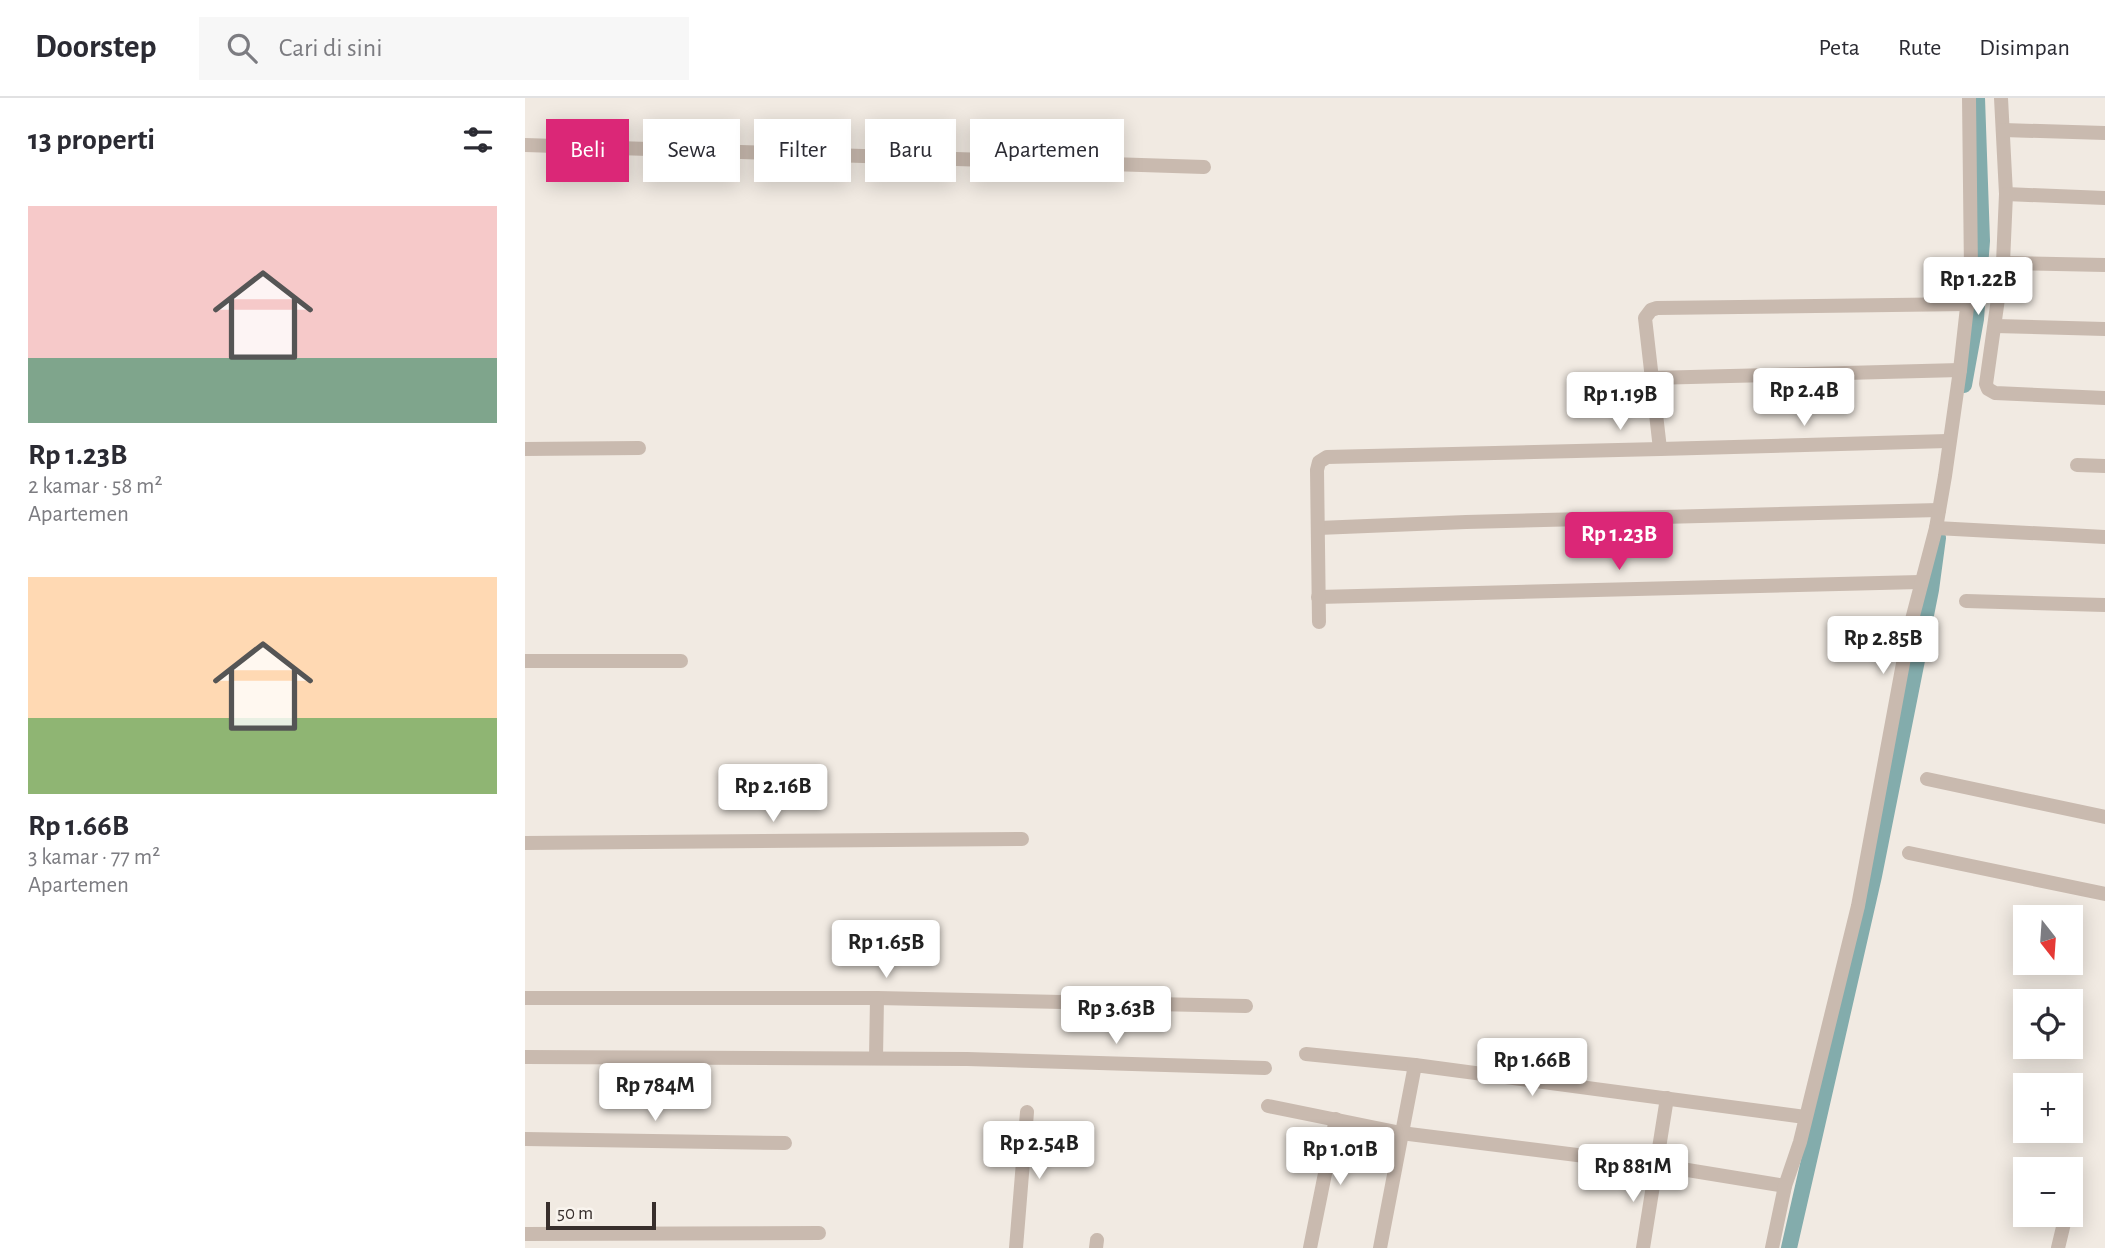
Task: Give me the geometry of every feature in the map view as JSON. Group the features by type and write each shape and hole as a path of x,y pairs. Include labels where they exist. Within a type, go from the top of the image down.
{"street":[{"path":"1772,1248 1785,1186 1800,1142 1858,906 1920,582 1940,529 1939,510 1968,304 1972,197 1969,98"},
{"path":"2001,98 2006,194 2003,262 1986,379 1988,389 1995,393 2105,398"},
{"path":"2003,130 2105,133"},
{"path":"525,145 1204,167"},
{"path":"2006,194 2105,198"},
{"path":"2003,262 2105,265"},
{"path":"1660,449 1645,318 1657,307 1968,304"},
{"path":"1995,327 2105,329"},
{"path":"1651,378 1960,370"},
{"path":"1319,622 1317,470 1319,463 1327,457 1948,441"},
{"path":"525,449 639,448"},
{"path":"2077,465 2105,466"},
{"path":"1318,528 1939,510"},
{"path":"1940,529 2105,537"},
{"path":"1318,597 1920,582"},
{"path":"1966,601 2105,605"},
{"path":"525,661 681,661"},
{"path":"1927,779 2105,817"},
{"path":"525,844 1022,839"},
{"path":"1909,853 2105,894"},
{"path":"525,998 877,998 1246,1006"},
{"path":"876,1058 877,998"},
{"path":"1306,1055 1415,1065 1805,1117"},
{"path":"525,1057 876,1058 1265,1068"},
{"path":"1380,1248 1415,1065"},
{"path":"1643,1248 1667,1098"},
{"path":"1268,1105 1401,1133 1657,1165 1785,1186"},
{"path":"1016,1248 1027,1112"},
{"path":"1310,1248 1336,1119"},
{"path":"525,1139 785,1143"},
{"path":"2058,1248 2063,1227"},
{"path":"525,1234 820,1233"}],"waterway":[{"path":"1964,385 1976,319 1982,241 1977,98"},
{"path":"1789,1248 1874,876 1931,590 1938,538"}]}
